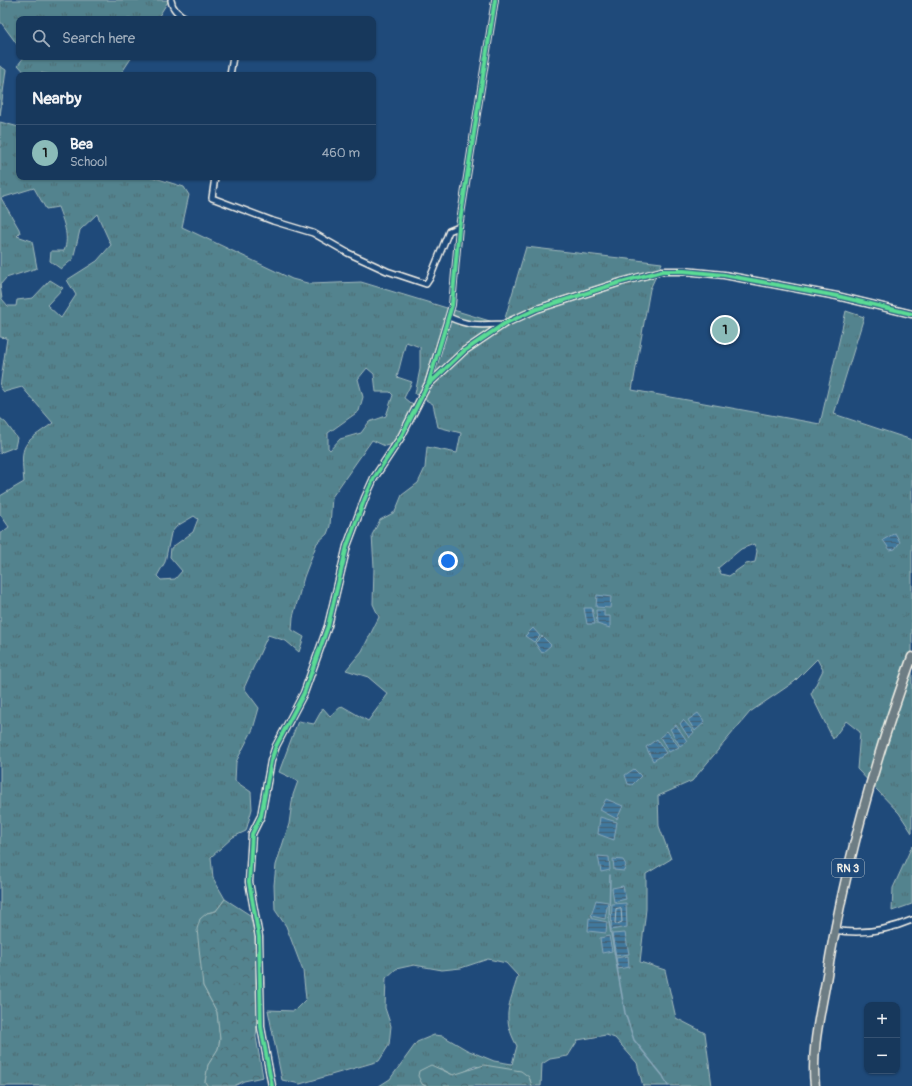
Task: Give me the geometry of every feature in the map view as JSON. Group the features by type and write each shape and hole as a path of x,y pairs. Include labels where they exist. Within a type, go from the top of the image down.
{"main road":[{"name":"RN 3","path":"815,1086 816,1038 834,930 864,803 912,657"}],"street":[{"path":"171,0 172,5 178,14 182,16"},
{"path":"272,1086 261,1027 259,937 249,882 250,844 252,834 261,816 271,761 276,746 304,693 328,626 348,546 364,498 374,478 401,437 427,386 449,317 452,305 459,227 495,0"},
{"path":"230,72 232,60"},
{"path":"215,180 212,198 273,221 313,233 348,253 387,271 426,284 430,278 449,231 459,227"},
{"path":"427,386 464,351 504,324 537,309 621,282 662,271 684,271 724,275 837,296 912,314"},
{"path":"449,317 460,322 476,326 504,324"},
{"path":"834,930 848,932 878,932 912,920"}],"green space":[{"path":"0,0 169,0 159,16 16,16 16,43 0,21"},
{"path":"22,60 130,60 122,72 24,72 18,65"},
{"path":"0,66 6,70 0,116"},
{"path":"0,122 16,126 16,180 162,180 184,187 189,195 182,227 292,279 311,284 361,282 503,325 526,247 662,263 650,289 632,390 820,424 846,311 864,317 834,414 912,440 912,833 899,813 857,769 860,732 846,721 833,739 811,694 823,670 817,659 794,682 750,712 692,781 658,796 659,826 671,859 646,874 646,909 640,962 665,970 676,1018 705,1033 712,1086 643,1086 637,1063 615,1038 606,1035 578,1040 568,1056 550,1059 542,1064 541,1086 532,1086 529,1077 475,1066 458,1075 453,1075 440,1068 422,1084 426,1086 379,1086 390,1079 417,1042 434,1035 443,1036 467,1050 494,1061 512,1064 517,1046 509,1027 508,1011 518,976 506,963 488,959 461,968 442,970 414,965 396,969 386,978 385,1008 391,1026 389,1045 379,1061 300,1084 282,1080 268,1010 294,1011 306,999 303,971 286,926 275,910 274,885 276,865 289,824 293,795 298,781 279,772 298,721 314,724 323,708 330,716 342,706 368,721 388,694 368,677 346,670 362,651 379,617 373,604 374,567 372,535 380,520 395,512 402,495 418,483 425,468 427,447 457,453 461,433 438,427 433,404 415,394 420,369 420,347 406,342 397,377 412,382 404,398 414,406 396,443 385,446 372,440 332,497 330,526 327,534 317,543 304,577 293,617 292,630 304,637 299,652 286,641 268,635 244,688 259,708 253,729 236,762 235,781 251,792 252,809 246,831 233,837 211,857 213,878 225,899 216,911 207,913 203,986 217,1012 220,1039 218,1049 208,1065 205,1082 208,1086 0,1086 0,534 9,527 0,514 0,496 24,482 22,459 25,446 35,436 53,423 22,387 4,392 0,387 7,338 0,337","holes":["34,188 46,209 58,207 65,229 66,245 64,251 51,251 50,261 61,269 73,259 80,230 97,214 111,245 97,261 67,280 76,295 61,318 47,305 63,288 50,280 33,298 17,300 16,306 8,306 2,299 0,285 6,278 37,268 32,241 17,236 20,233 19,229 1,198","367,368 374,374 376,392 390,392 393,395 386,416 369,422 361,433 340,439 330,450 328,448 328,433 359,411 363,397 358,379","194,516 198,519 193,532 171,548 170,557 182,571 175,579 161,580 157,576 165,562 171,533 177,526","754,544 757,551 755,562 746,564 729,576 721,574 718,568 741,549"]},
{"path":"0,418 6,423 17,438 15,447 0,454"},
{"path":"912,846 912,904 892,911 893,888"},
{"path":"225,899 250,915 257,943 261,982 256,1037 263,1077 244,1081 234,1086 208,1086 205,1082 208,1065 218,1049 220,1039 217,1012 203,986 197,929 200,919 207,913 216,911"},
{"path":"431,1065 453,1075 484,1065 521,1071 529,1077 532,1086 426,1086 422,1084 418,1076 419,1071"}],"water":[{"path":"895,533 900,542 895,549 890,550 883,540"},
{"path":"597,595 611,597 610,608 596,607"},
{"path":"584,608 592,608 595,624 587,624"},
{"path":"596,610 604,610 604,616 610,616 610,628 597,624"},
{"path":"533,628 540,636 534,642 525,636"},
{"path":"542,636 551,645 542,653 535,643"},
{"path":"698,713 705,722 695,731 688,720"},
{"path":"683,720 694,732 689,738 680,724"},
{"path":"676,725 687,741 680,746 670,729"},
{"path":"667,731 679,747 669,752 660,737"},
{"path":"657,739 666,753 653,761 646,747"},
{"path":"634,769 641,776 632,785 628,784 625,775"},
{"path":"606,799 623,806 617,819 600,810"},
{"path":"600,817 617,822 614,840 598,834"},
{"path":"598,856 609,857 610,870 601,872"},
{"path":"613,859 623,860 626,865 624,871 614,870"},
{"path":"623,886 626,899 614,902 612,888"},
{"path":"596,900 608,902 605,919 591,916"},
{"path":"626,903 627,927 611,930 612,904"},
{"path":"589,918 607,922 606,933 588,931"},
{"path":"625,933 629,954 616,956 612,934"},
{"path":"609,936 612,951 602,953 600,938"},
{"path":"628,956 629,967 618,969 616,958"}],"waterway":[{"path":"610,875 609,922 625,1013 634,1040 663,1076 668,1086"}],"cycle path":[{"path":"428,385 452,305 459,227 495,0"},
{"path":"272,1086 261,1027 259,937 249,882 252,834 261,816 271,761 276,746 304,693 328,626 347,546 365,498 374,478 401,437 427,386 464,351 504,324 537,309 621,282 662,271 684,271 724,275 837,296 912,314"}],"place":[{"name":"Bea","path":"725,330"}]}
